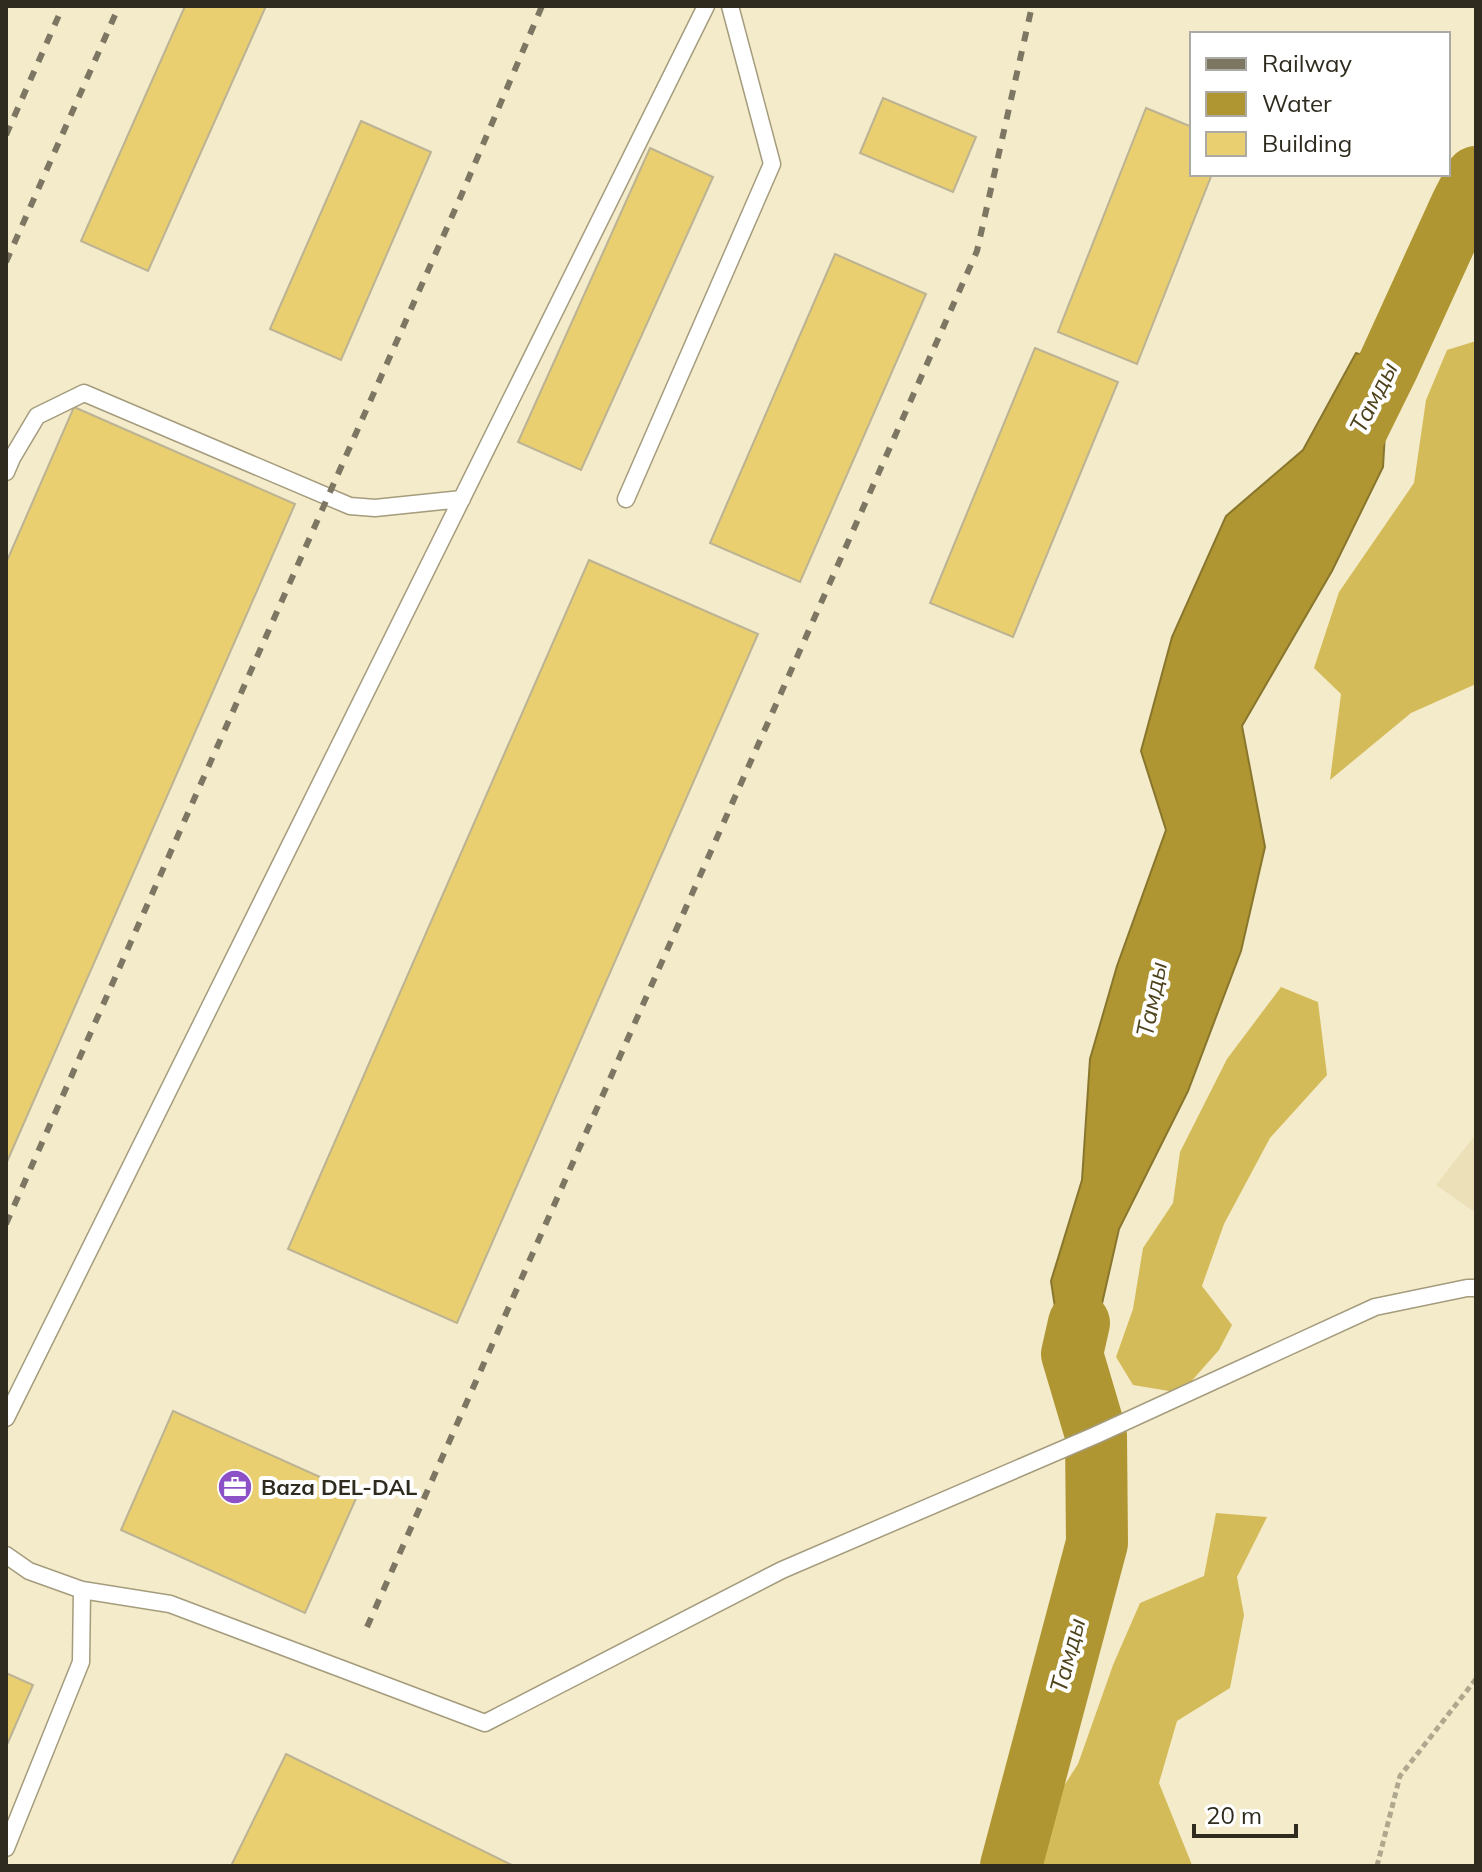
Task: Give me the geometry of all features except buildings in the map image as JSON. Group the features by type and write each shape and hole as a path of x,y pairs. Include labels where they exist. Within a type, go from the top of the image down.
{"lane":[{"path":"6,1418 706,6"},
{"path":"626,499 772,164 730,6"},
{"path":"6,472 37,416 84,393 350,506 375,508 462,499"},
{"path":"6,1555 29,1571 82,1590 170,1604 485,1723 782,1570 1096,1435 1375,1307 1476,1288"},
{"path":"6,1848 81,1662 82,1590"}],"path":[{"path":"1377,1866 1400,1776 1476,1679"}],"shaded area":[{"path":"1476,341 1476,684 1411,713 1330,780 1341,694 1314,668 1339,592 1414,483 1426,400 1447,350"},
{"path":"1281,987 1318,1002 1327,1075 1270,1138 1224,1224 1202,1286 1232,1325 1219,1350 1181,1393 1133,1385 1116,1357 1133,1309 1143,1248 1173,1203 1180,1152 1227,1059"},
{"path":"1476,1134 1476,1213 1436,1185"},
{"path":"1216,1513 1267,1517 1237,1577 1244,1615 1230,1688 1177,1721 1159,1783 1192,1865 1034,1866 1049,1809 1078,1764 1113,1665 1140,1603 1204,1576"}],"water":[{"path":"1356,353 1389,364 1383,467 1332,571 1242,726 1265,847 1241,951 1188,1091 1119,1229 1096,1330 1087,1406 1065,1373 1051,1281 1082,1180 1090,1059 1117,966 1166,830 1141,751 1172,637 1226,516 1303,450"}],"waterway":[{"name":"Тамды","path":"1351,441 1476,177"},
{"name":"Тамды","path":"1011,1866 1097,1543 1096,1435 1072,1354 1079,1323"}],"railway":[{"path":"6,135 63,6"},
{"path":"6,262 119,6"},
{"path":"6,1224 542,6"},
{"path":"367,1627 977,251 1032,6"}],"place":[{"name":"Baza DEL-DAL","path":"235,1487"}]}
